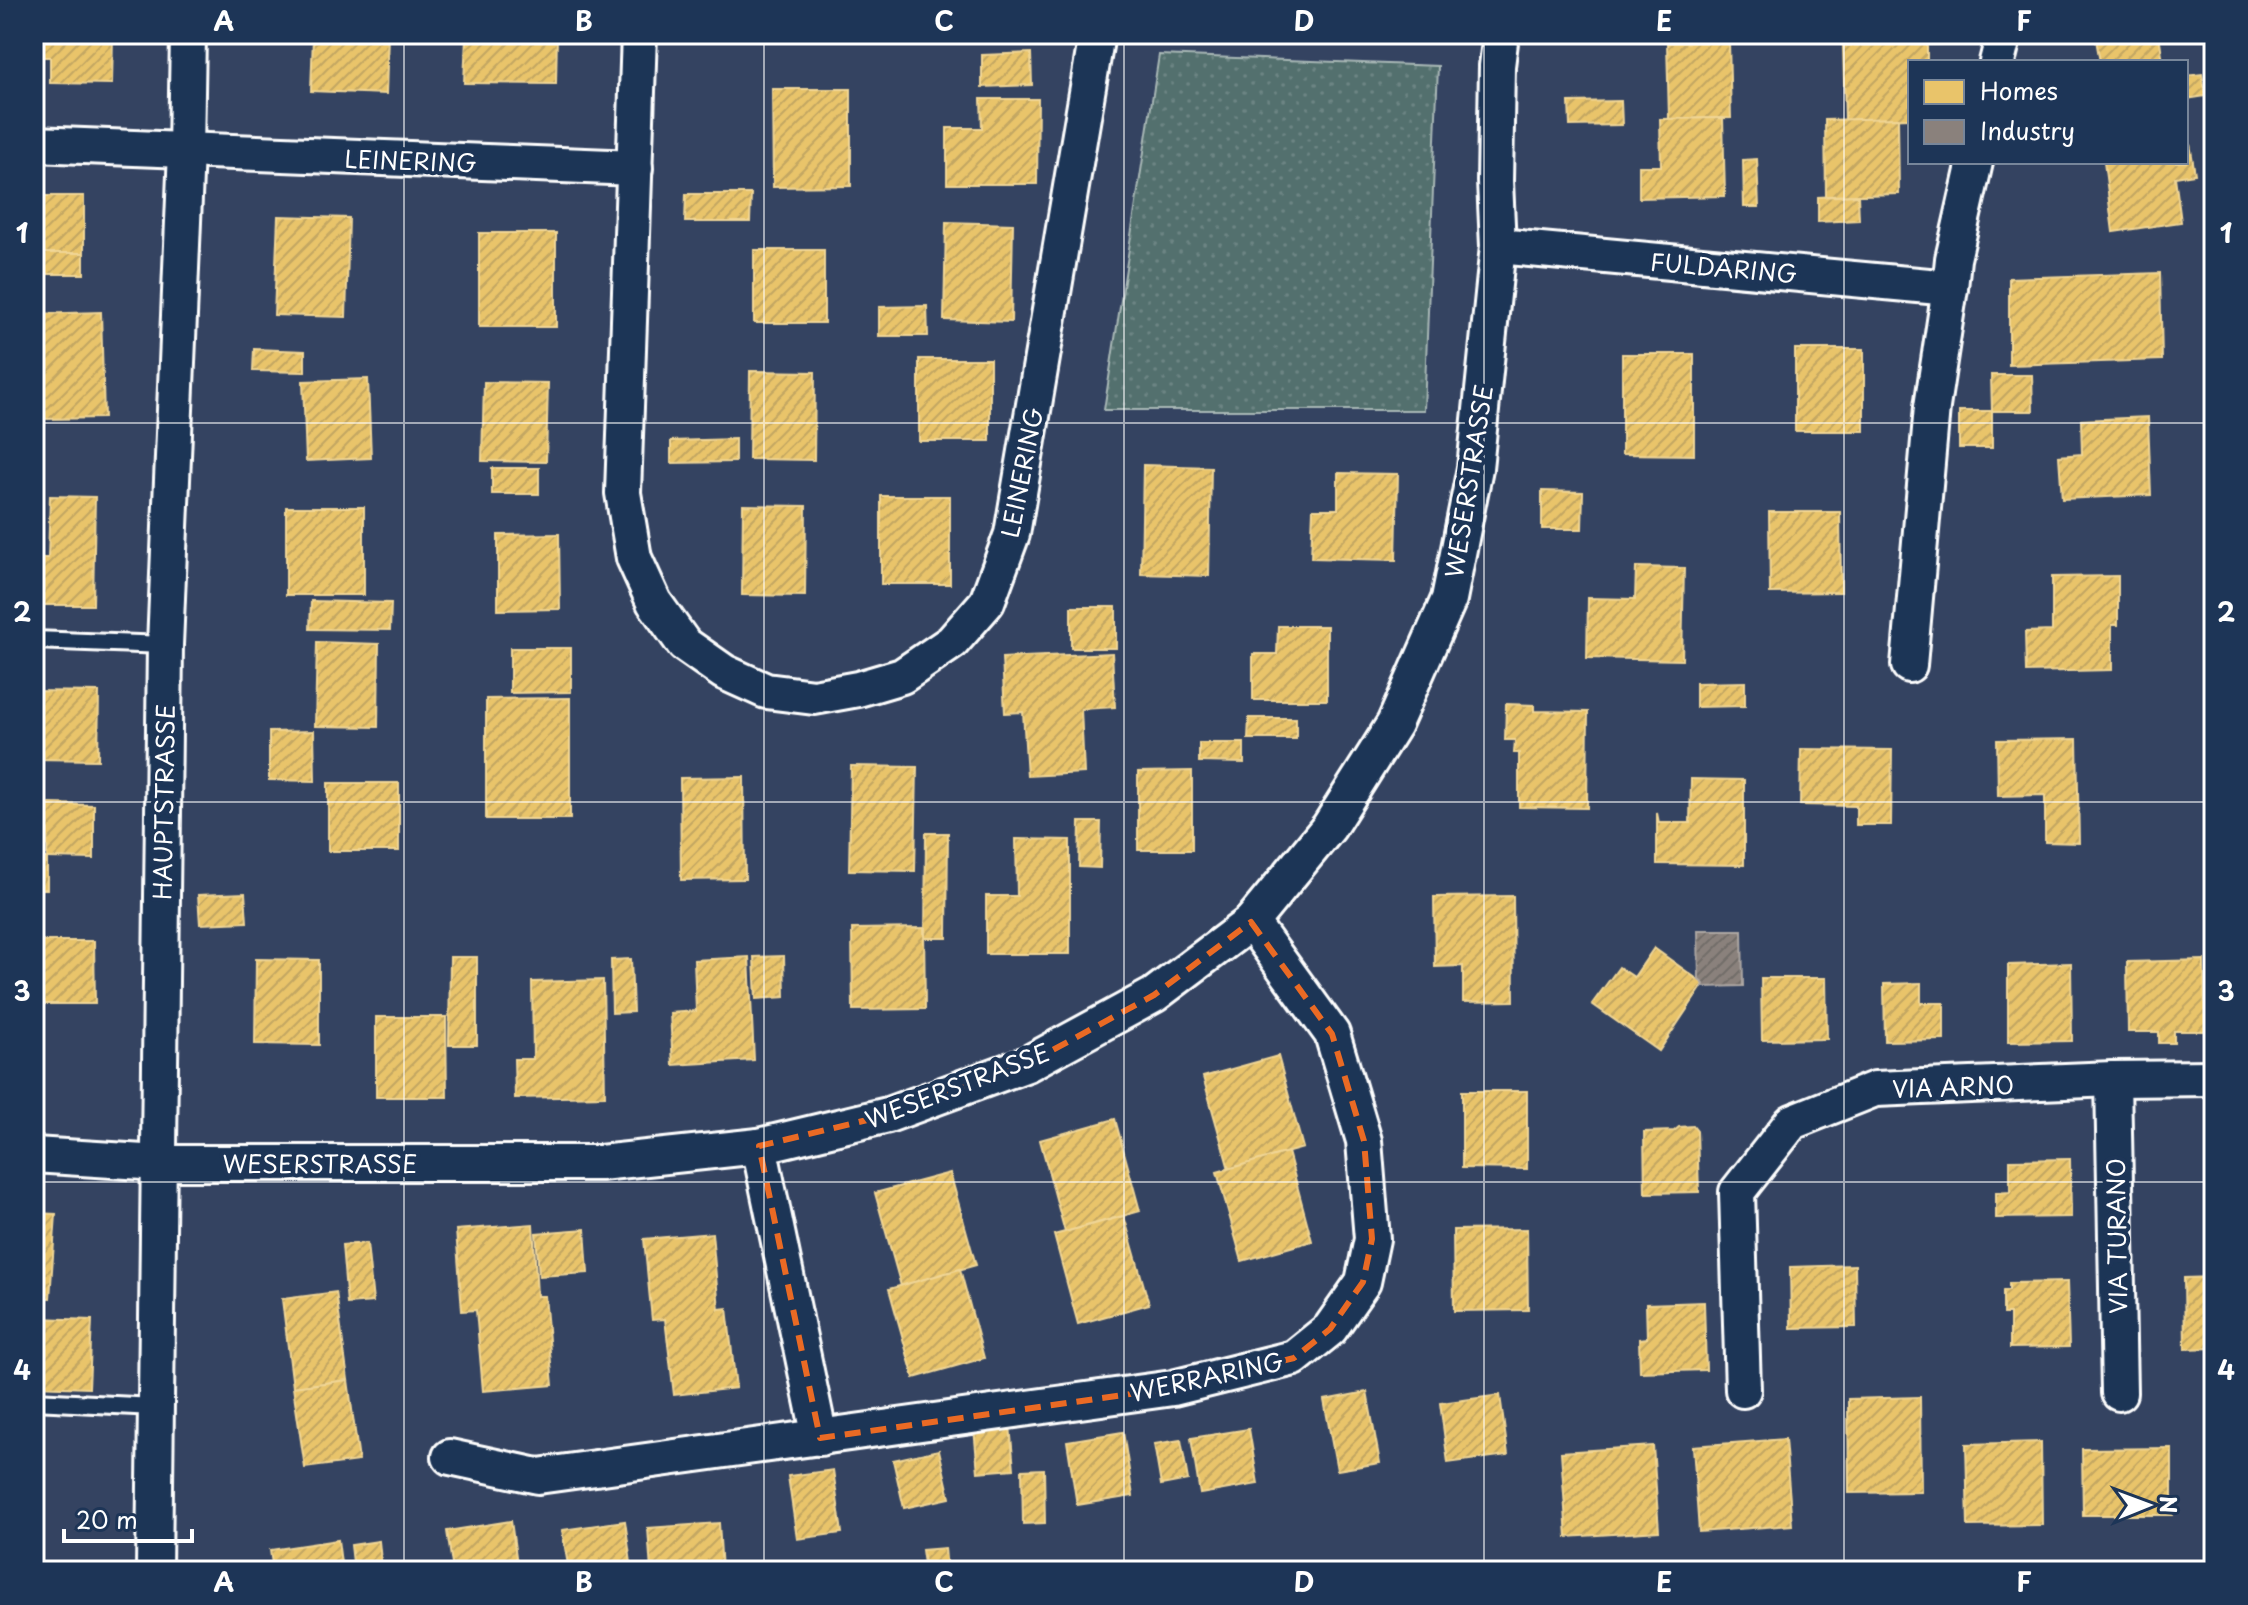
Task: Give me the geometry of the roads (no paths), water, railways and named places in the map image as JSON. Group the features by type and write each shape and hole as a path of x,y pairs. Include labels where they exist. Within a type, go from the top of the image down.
{"street":[{"name":"HAUPTSTRASSE","path":"154,1571 165,645 186,151 188,34"},
{"name":"LEINERING","path":"639,34 623,493 634,558 654,602 684,644 724,672 766,691 814,697 858,689 902,676 952,642 987,602 1012,534 1097,34"},
{"name":"WESERSTRASSE","path":"34,1155 159,1163 600,1163 759,1146 888,1115 1027,1064 1154,995 1251,922 1329,827 1394,724 1449,599 1475,468 1498,246 1497,66 1501,34"},
{"path":"1998,60 2004,34"},
{"name":"LEINERING","path":"34,144 635,168"},
{"path":"1909,665 1932,407 1950,288 1975,164"},
{"name":"FULDARING","path":"1498,246 1950,288"},
{"name":"WERRARING","path":"450,1457 538,1476 1173,1388 1294,1358 1330,1329 1363,1282 1372,1239 1364,1141 1332,1034 1251,922"},
{"name":"VIA ARNO","path":"1743,1390 1737,1192 1792,1122 1875,1089 2214,1078"},
{"name":"VIA TURANO","path":"2113,1079 2119,1393"},
{"path":"759,1146 820,1438"}],"lane":[{"path":"34,640 165,645"},
{"path":"34,1401 155,1407"}]}
